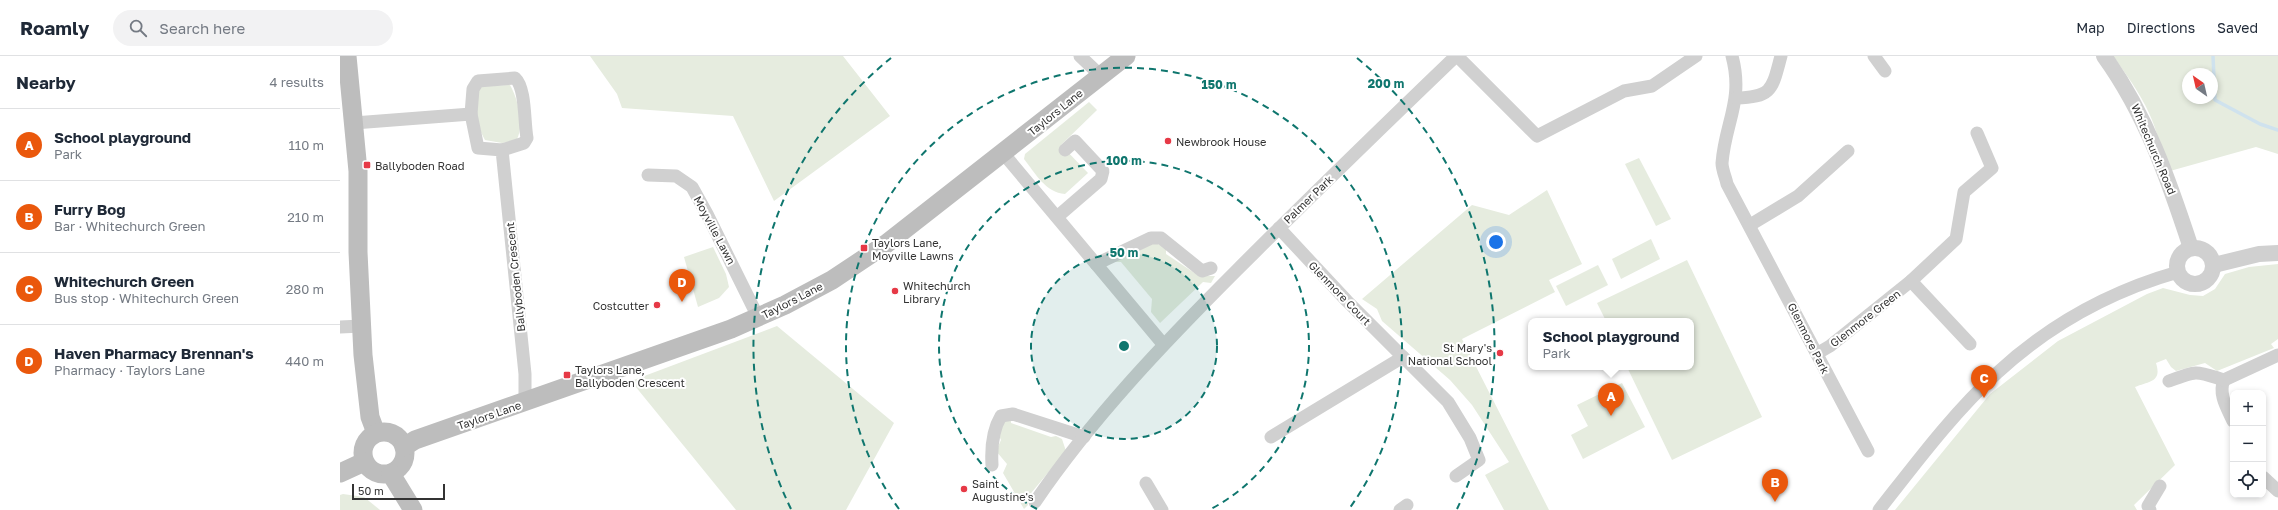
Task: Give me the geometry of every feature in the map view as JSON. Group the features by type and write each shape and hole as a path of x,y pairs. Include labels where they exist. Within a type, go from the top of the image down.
{"main road":[{"path":"347,56 358,171 358,252 362,326 370,417 376,433"},
{"name":"Taylors Lane","path":"404,447 415,440 525,403 758,317 832,280 886,244 1003,154 1100,75 1126,56"},
{"path":"384,432 393,434 404,447 403,462 391,474 377,474 370,470 364,462 362,453 365,443 376,433 384,432"},
{"path":"340,473 364,462"},
{"path":"391,474 413,510"}],"street":[{"path":"1080,56 1100,75"},
{"name":"Palmer Park","path":"1035,502 1120,391 1163,344 1279,228 1456,56 1537,136 1624,91 1652,86 1696,56"},
{"name":"Glenmore Park","path":"1732,56 1736,74 1736,98 1722,164 1727,184 1818,353 1868,451"},
{"path":"1736,98 1761,96 1771,89 1781,56"},
{"path":"1874,56 1885,71"},
{"name":"Whitechurch Road","path":"2104,56 2123,82 2147,128 2173,194 2191,248"},
{"path":"515,78 519,82 523,95 527,138 524,143 502,150 478,148 471,114 472,88 478,81 515,78"},
{"path":"354,123 471,114"},
{"name":"Glenmore Green","path":"1818,353 1830,346 1911,282 1956,239 1964,192 1992,168 1977,133"},
{"path":"1056,218 1101,179 1103,171 1075,141 1065,150"},
{"name":"Ballyboden Crescent","path":"502,150 525,374 525,403"},
{"path":"1750,225 1798,196 1848,151"},
{"path":"1003,154 1163,344"},
{"name":"Moyville Lawn","path":"648,175 676,176 692,187 708,214 758,317"},
{"name":"Glenmore Court","path":"1279,228 1347,301 1448,402 1474,447 1479,460 1456,476"},
{"path":"1096,264 1151,238 1161,238 1202,271 1211,268"},
{"path":"2191,248 2206,251 2214,264 2213,270 2207,280 2196,284 2185,281 2178,272 2178,260 2181,255 2191,248"},
{"path":"2214,264 2259,254 2278,253"},
{"path":"1879,510 1968,402 1997,373 2028,347 2105,299 2178,272"},
{"name":"Glenmore Green","path":"1911,282 1970,344"},
{"path":"340,327 362,326"},
{"path":"2230,413 2221,388 2224,380 2278,355"},
{"path":"1271,437 1403,357"},
{"path":"2169,381 2194,372 2204,372 2224,380"},
{"path":"992,465 991,450 996,424 1001,416 1013,414 1084,437"},
{"path":"2266,480 2278,491"},
{"path":"1146,483 1162,510"},
{"path":"2150,510 2148,506 2160,486"}],"shaded area":[{"path":"590,56 843,56 890,116 774,201 733,116 622,108 617,94"},
{"path":"2113,56 2278,56 2278,154 2256,147 2170,171 2149,113 2137,91"},
{"path":"510,85 518,105 520,120 519,135 516,141 502,143 485,140 479,127 476,113 476,100 480,86"},
{"path":"1089,102 1097,110 1061,145 1088,173 1065,194 1058,193 1047,186 1037,176 1024,159 1025,154"},
{"path":"1639,158 1671,219 1656,226 1625,164"},
{"path":"1547,190 1582,264 1549,280 1555,292 1462,339 1549,510 1504,510 1485,475 1509,462 1472,405 1450,380 1382,321 1377,309 1362,299 1472,205 1509,215"},
{"path":"1651,239 1660,259 1621,279 1612,259"},
{"path":"1155,243 1166,247 1166,254 1199,276 1215,276 1211,283 1203,282 1160,323 1151,312 1152,299 1121,262 1109,262"},
{"path":"713,247 726,274 729,287 719,298 698,307 684,257"},
{"path":"1687,260 1762,417 1672,460 1628,370 1694,370 1694,318 1604,318 1597,303"},
{"path":"2278,264 2278,339 2271,344 2274,348 2217,371 2205,363 2176,371 2171,367 2166,359 2156,363 2157,374 2153,380 2135,387 2175,465 2134,505 2137,510 1895,510 1990,394 2058,341 2147,294 2163,288 2190,295 2203,296 2215,289 2225,274 2249,267"},
{"path":"1598,265 1608,285 1566,306 1556,286"},
{"path":"777,326 894,423 846,510 736,510 631,381"},
{"path":"1622,383 1645,427 1583,459 1571,435 1588,426 1577,405"},
{"path":"1011,419 1011,423 1051,437 1056,436 1062,439 1066,451 1027,498 1028,505 1024,509 1003,473 1007,464 996,451 1001,440 997,432 1001,423"},
{"path":"343,494 364,497 380,510 340,510 340,495"}],"waterway":[{"path":"2213,56 2215,100 2260,124 2278,130"}],"place":[{"name":"Newbrook House","path":"1168,141"},
{"name":"Ballyboden Road","path":"367,165"},
{"name":"Taylors Lane, Moyville Lawns","path":"864,248"},
{"name":"Whitechurch Library","path":"895,291"},
{"name":"Haven Pharmacy Brennan's","path":"682,302"},
{"name":"Costcutter","path":"657,305"},
{"name":"St Mary's National School","path":"1500,353"},
{"name":"Taylors Lane, Ballyboden Crescent","path":"567,375"},
{"name":"Whitechurch Green","path":"1984,398"},
{"name":"School playground","path":"1611,416"},
{"name":"Saint Augustine's","path":"964,489"},
{"name":"Furry Bog","path":"1775,502"}]}
